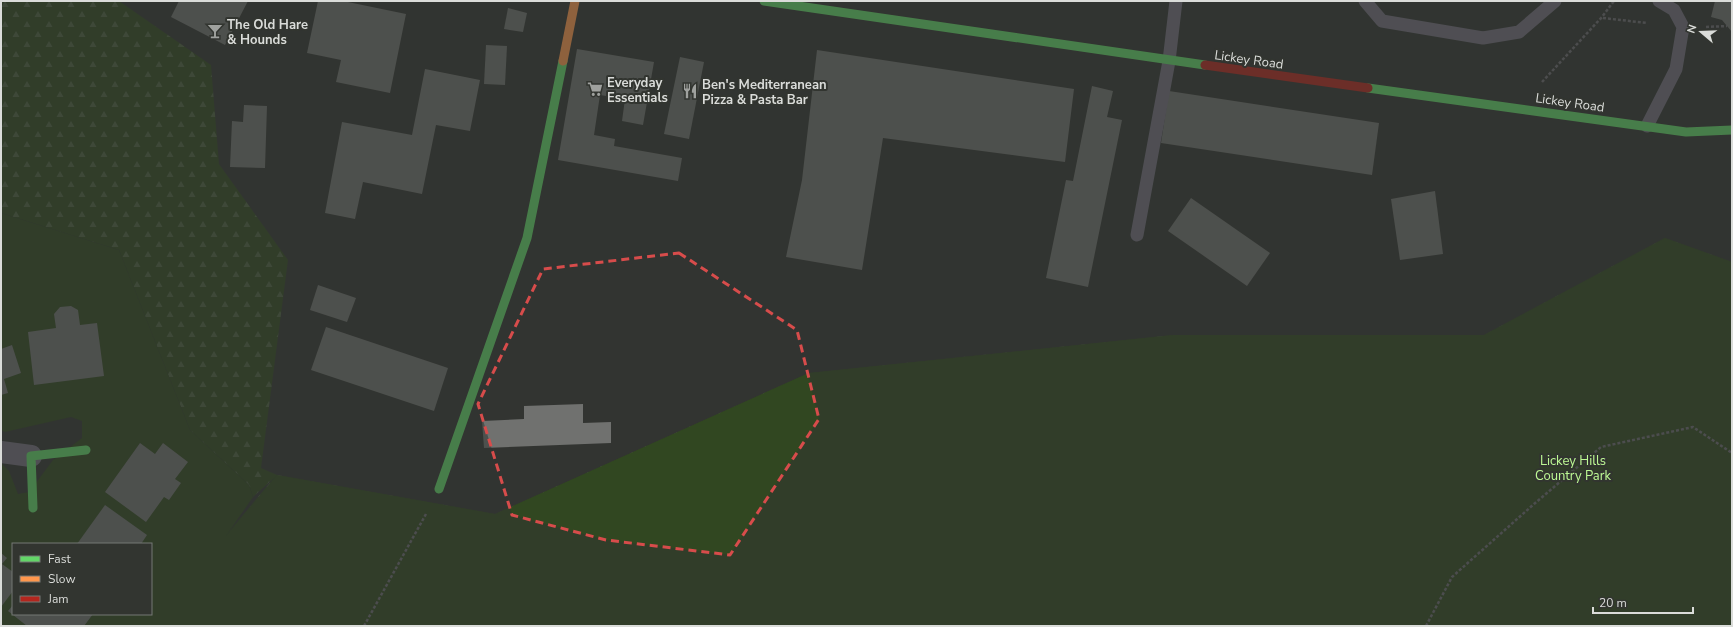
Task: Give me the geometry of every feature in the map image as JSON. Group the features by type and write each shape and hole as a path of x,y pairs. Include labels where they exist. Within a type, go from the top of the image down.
{"main road":[{"path":"439,489 527,238 575,1"},
{"name":"Lickey Road","path":"764,1 1169,61 1686,132 1732,130"},
{"path":"33,508 31,456 86,450"}],"street":[{"path":"1,452 31,456"}],"lane":[{"path":"1137,235 1169,61 1176,1"},
{"path":"1365,1 1382,21 1483,38 1519,32 1555,1"},
{"path":"1647,126 1676,69 1684,28 1674,10 1659,1"}],"path":[{"path":"1519,108 1602,18 1614,1"},
{"path":"1426,626 1452,577 1601,447 1693,427 1732,453"},
{"path":"364,626 439,489"}],"highlighted area":[{"path":"679,253 797,330 819,419 730,555 606,540 512,515 478,404 543,269"}],"green space":[{"name":"Lickey Hills Country Park","path":"1,1 119,1 211,65 219,164 288,260 261,468 277,475 495,514 809,373 1173,335 1484,335 1665,238 1732,262 1732,626 150,626 274,478 253,497 249,485 190,430 119,250 1,213"},
{"name":"Lickey Hills Country Park","path":"1,213 119,250 190,430 249,485 253,497 226,536 277,475 495,514 809,373 1173,335 1484,335 1665,238 1732,262 1732,626 1,626 1,463 9,471 18,494 29,492 53,460 82,438 82,421 71,417 5,432 1,430"}],"building":[{"name":"The Old Hare & Hounds","path":"179,1 248,1 225,45 171,17"},
{"path":"318,1 343,1 406,14 390,93 336,82 341,60 307,53"},
{"path":"1715,1 1732,1 1732,32 1722,20 1711,17"},
{"path":"508,8 527,13 523,32 504,29"},
{"path":"486,45 507,46 505,85 484,84"},
{"path":"577,49 654,62 643,125 622,121 625,99 600,95 594,135 615,139 614,146 682,158 678,181 558,160"},
{"path":"817,50 1074,89 1065,162 883,138 862,270 786,257 802,180"},
{"path":"680,57 704,62 689,139 664,134"},
{"path":"425,69 480,80 470,131 436,125 422,194 363,182 355,219 325,213 342,122 412,135"},
{"path":"1092,86 1113,91 1107,117 1122,120 1088,287 1046,278 1066,180 1073,181"},
{"path":"1169,91 1379,123 1372,175 1161,143"},
{"path":"244,105 267,106 265,168 230,167 232,121 243,122"},
{"path":"1435,191 1443,254 1400,260 1391,199"},
{"path":"1191,198 1270,253 1247,286 1168,231"},
{"path":"318,285 356,298 347,322 310,310"},
{"path":"71,306 78,310 80,325 97,323 104,376 34,385 28,332 56,328 54,314 60,307"},
{"path":"326,327 448,368 434,411 311,370"},
{"path":"12,345 21,373 4,379 8,393 1,395 1,349"},
{"path":"583,404 583,423 611,422 611,443 484,448 482,421 524,419 524,406"},
{"path":"140,443 155,454 163,443 188,462 175,479 181,483 169,500 164,497 146,522 105,492"},
{"path":"105,505 147,535 142,543 78,543"},
{"path":"1,553 7,558 2,564 12,571 12,592 1,607"},
{"path":"12,606 12,614 8,611"},
{"path":"13,615 92,615 84,626 27,626"}],"traffic: fast":[{"path":"764,1 1205,65"},
{"path":"439,489 527,238 563,61"},
{"path":"1368,88 1686,132 1732,130"},
{"path":"33,508 31,456 86,450"}],"traffic: slow":[{"path":"563,61 575,1"}],"traffic: jam":[{"path":"1205,65 1368,88"}],"place":[{"name":"The Old Hare & Hounds","path":"215,31"},
{"name":"Everyday Essentials","path":"595,89"},
{"name":"Ben's Mediterranean Pizza & Pasta Bar","path":"690,91"}]}
